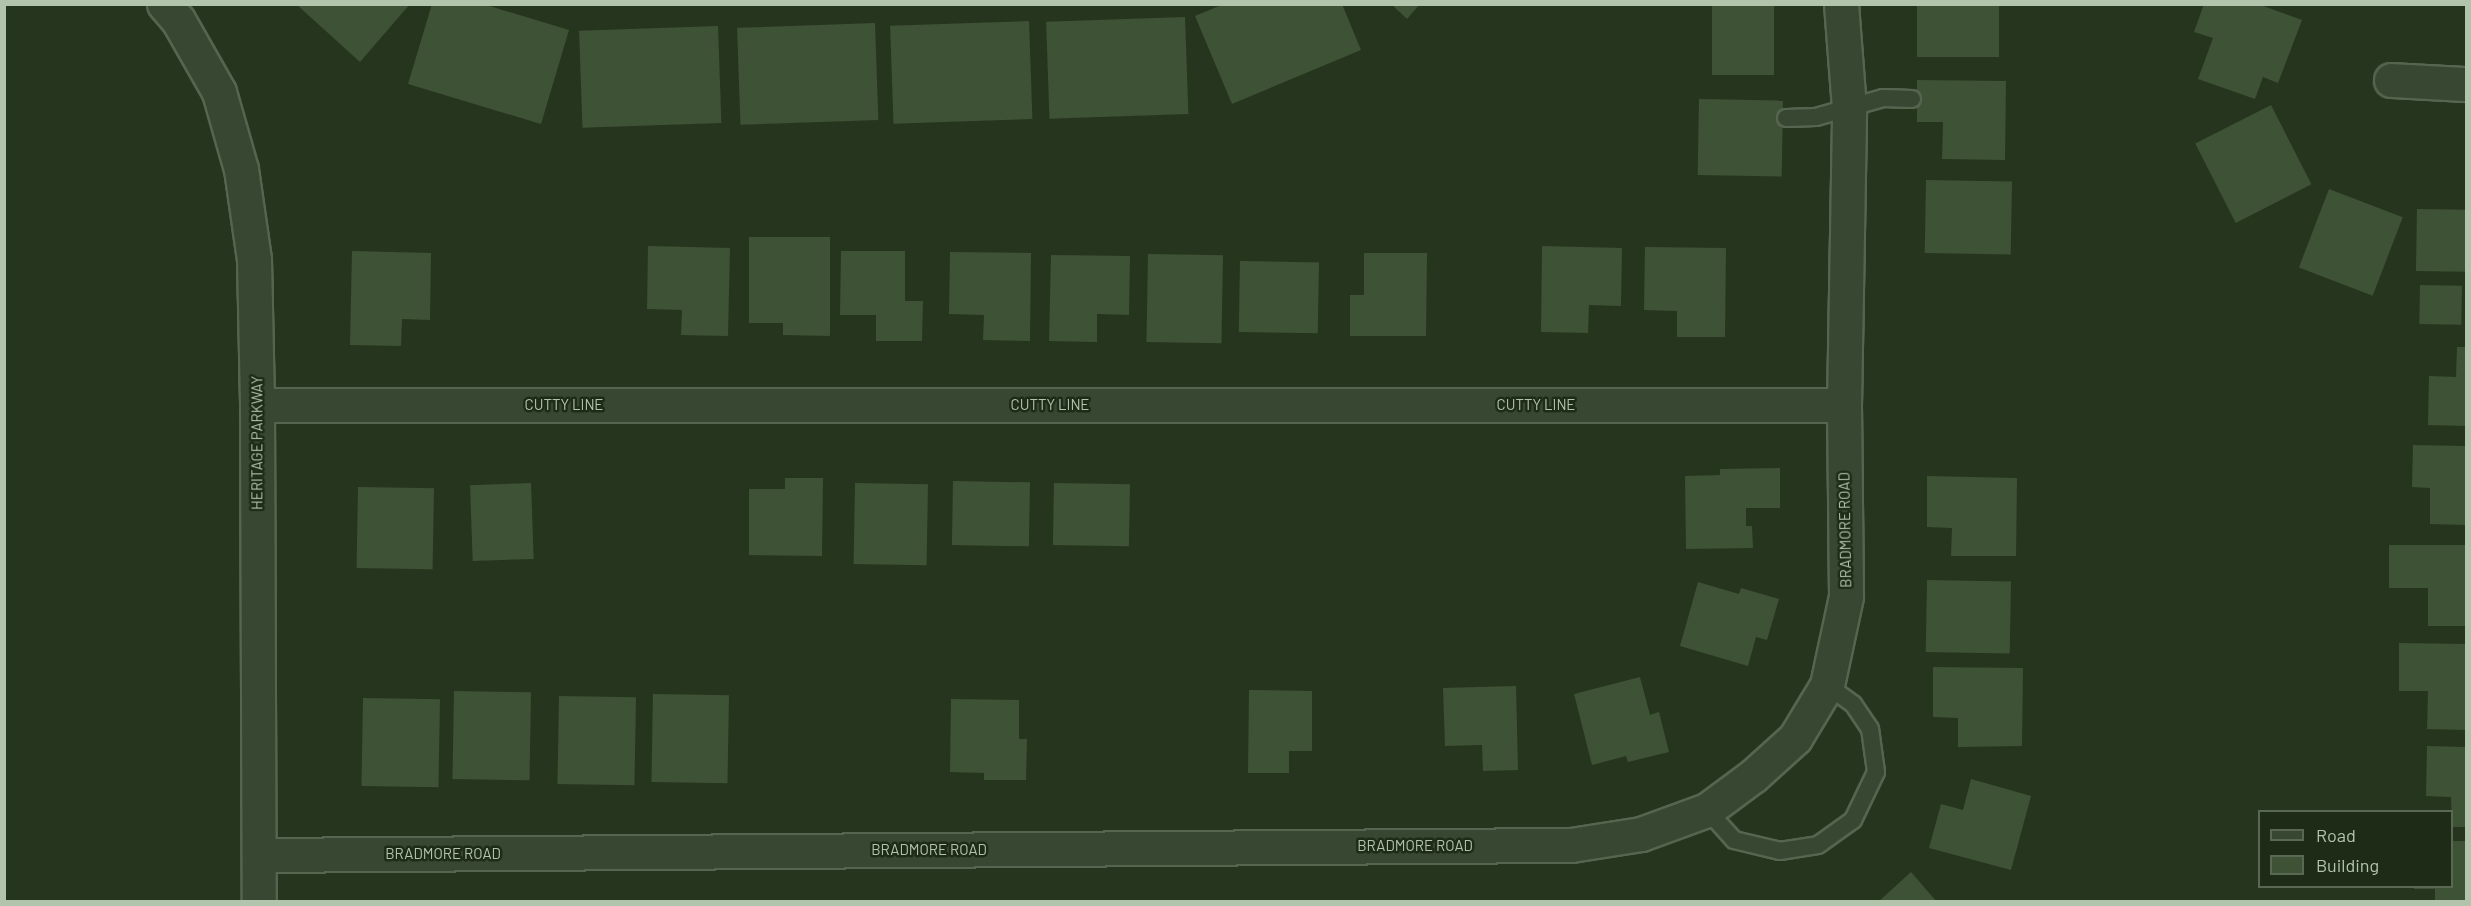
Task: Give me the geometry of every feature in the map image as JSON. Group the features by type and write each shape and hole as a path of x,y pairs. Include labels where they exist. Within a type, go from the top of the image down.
{"street":[{"name":"HERITAGE PARKWAY","path":"164,4 178,20 219,92 241,169 254,259 257,405 258,902"},
{"name":"BRADMORE ROAD","path":"259,855 1571,845 1641,834 1707,810 1753,776 1795,738 1827,685 1846,596 1844,405 1849,108 1841,4"},
{"path":"2391,80 2466,84"},
{"name":"CUTTY LINE","path":"257,405 1844,405"}],"lane":[{"path":"1786,118 1816,117 1883,98 1912,99"},
{"path":"1707,810 1734,840 1780,851 1818,845 1853,820 1876,772 1870,729 1853,704 1827,685"}],"building":[{"path":"296,4 410,4 360,62"},
{"path":"432,4 483,4 569,30 541,124 408,84"},
{"path":"1224,4 1342,4 1361,50 1232,104 1195,16"},
{"path":"1391,4 1420,4 1407,19"},
{"path":"1712,4 1774,4 1774,75 1712,75"},
{"path":"1917,4 1999,4 1999,57 1917,57"},
{"path":"2204,4 2258,4 2302,20 2278,83 2263,77 2255,99 2198,79 2213,38 2194,32"},
{"path":"1185,17 1188,114 1049,119 1046,22"},
{"path":"1029,21 1032,119 894,124 890,26"},
{"path":"875,23 878,120 740,125 737,28"},
{"path":"718,26 721,123 582,128 579,31"},
{"path":"1917,80 2006,81 2005,160 1942,159 1943,122 1917,122"},
{"path":"1699,99 1783,100 1782,176 1698,175"},
{"path":"2271,105 2311,184 2236,223 2195,144"},
{"path":"1926,180 2012,182 2011,254 1925,253"},
{"path":"2329,189 2403,217 2373,296 2299,267"},
{"path":"2417,209 2466,210 2465,272 2416,271"},
{"path":"749,237 830,237 830,336 783,335 783,323 749,323"},
{"path":"648,246 730,248 728,336 681,335 682,310 647,309"},
{"path":"1542,246 1622,248 1621,306 1589,305 1588,333 1541,332"},
{"path":"1645,247 1726,248 1725,337 1677,337 1677,311 1644,310"},
{"path":"352,251 431,253 430,320 402,319 401,346 350,345"},
{"path":"841,251 905,251 905,301 923,301 922,341 876,341 876,315 840,315"},
{"path":"950,252 1031,253 1030,341 983,340 984,315 949,314"},
{"path":"1364,253 1427,253 1426,336 1350,336 1350,295 1364,295"},
{"path":"1148,254 1223,255 1221,343 1146,342"},
{"path":"1051,255 1130,256 1129,315 1097,314 1097,342 1049,341"},
{"path":"1240,261 1319,262 1318,333 1239,332"},
{"path":"2420,285 2462,286 2461,325 2419,324"},
{"path":"2457,347 2466,347 2466,426 2428,425 2429,376 2456,377"},
{"path":"2413,445 2466,446 2466,525 2430,524 2430,488 2412,487"},
{"path":"1780,468 1780,508 1746,508 1746,526 1752,526 1753,548 1686,549 1685,476 1720,475 1720,469"},
{"path":"1927,476 2017,478 2016,556 1951,556 1952,528 1927,527"},
{"path":"785,478 823,478 822,556 749,555 749,489 785,489"},
{"path":"953,481 1030,482 1029,546 952,545"},
{"path":"531,483 534,559 473,561 470,485"},
{"path":"855,483 928,484 927,565 854,564"},
{"path":"1054,483 1130,484 1129,546 1053,545"},
{"path":"358,487 434,488 433,569 357,568"},
{"path":"2389,545 2466,545 2466,626 2428,626 2428,588 2389,588"},
{"path":"1927,580 2011,581 2010,653 1926,652"},
{"path":"1698,582 1739,594 1741,588 1779,599 1767,640 1756,637 1748,666 1680,646"},
{"path":"2399,643 2466,644 2466,730 2427,729 2428,691 2399,691"},
{"path":"1933,667 2023,668 2022,746 1958,747 1958,718 1933,717"},
{"path":"1640,677 1650,715 1659,712 1669,752 1628,762 1626,756 1592,765 1574,694"},
{"path":"1516,686 1518,770 1483,771 1482,745 1445,746 1443,688"},
{"path":"1249,690 1312,691 1312,751 1289,751 1289,773 1248,773"},
{"path":"454,691 531,692 529,780 452,779"},
{"path":"653,694 729,695 727,783 651,782"},
{"path":"559,696 636,697 634,785 557,784"},
{"path":"363,698 440,699 438,787 361,786"},
{"path":"951,699 1019,700 1019,739 1027,739 1026,780 984,780 984,773 950,772"},
{"path":"2427,746 2466,747 2466,827 2453,827 2451,797 2426,796"},
{"path":"1971,779 2031,796 2011,870 1929,848 1941,804 1963,810"},
{"path":"2453,841 2466,841 2466,902 2435,902 2435,889 2414,889 2453,888"},
{"path":"1911,872 1937,902 1878,902"}]}
